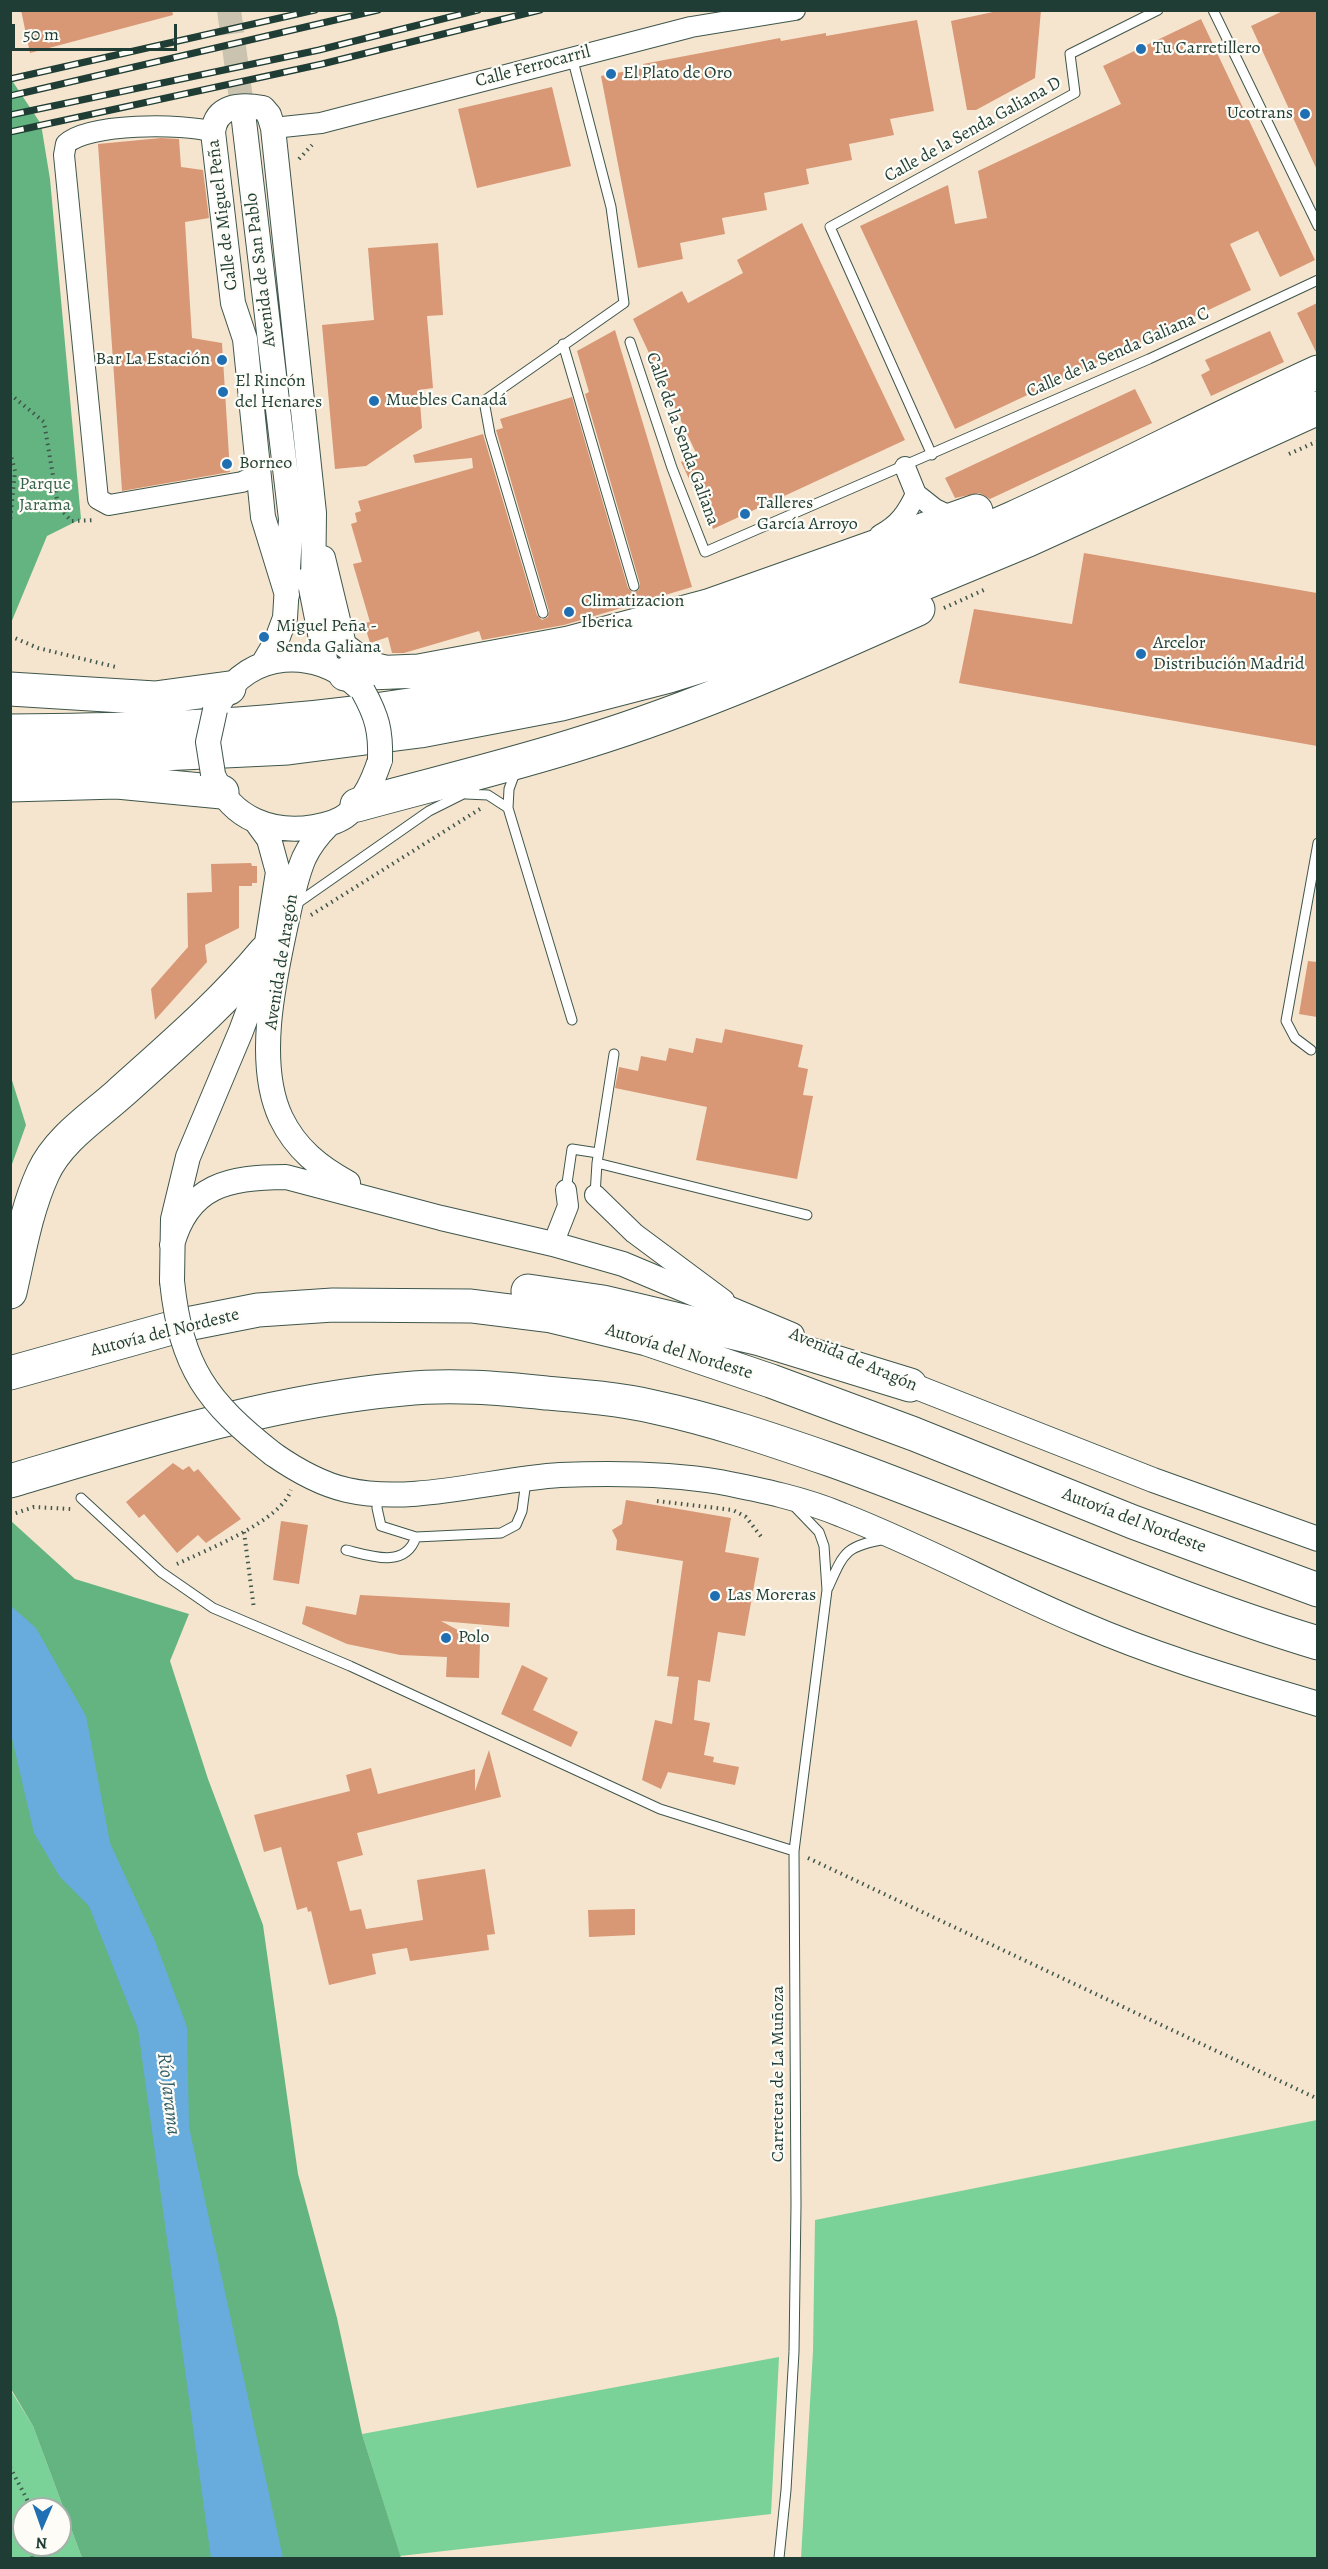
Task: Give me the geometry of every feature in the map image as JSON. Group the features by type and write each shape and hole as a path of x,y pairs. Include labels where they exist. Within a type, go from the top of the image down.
{"highway":[{"path":"10,731 116,729 286,720 416,703 551,678 660,649 775,614 905,564 1014,518 1317,372"},
{"path":"10,758 119,756 299,747 420,731 537,709 669,676 784,640 915,587 1028,540 1317,408"},
{"path":"345,677 419,671 580,640 708,606 956,519 1218,418"},
{"path":"357,805 529,761 678,710 793,665 1317,433"},
{"path":"10,689 154,698 222,699"},
{"path":"10,785 117,782 217,783"},
{"path":"10,1292 26,1223 43,1172 67,1139 196,1025 239,983 265,952"},
{"path":"333,1305 420,1285 546,1293 603,1302 760,1338 910,1385"},
{"name":"Autovía del Nordeste","path":"10,1373 182,1325 258,1310 333,1305 471,1306 551,1316 647,1339 914,1434 1133,1522 1317,1590"},
{"path":"16,1479 166,1435 286,1406 348,1396 405,1388 464,1387 591,1397 653,1407 750,1432 894,1483 1110,1569 1317,1643"}],"street":[{"name":"Calle Ferrocarril","path":"273,128 321,123 691,27 795,10"},
{"name":"Calle de Miguel Peña","path":"273,128 270,115 263,108 249,106 222,111 214,119 213,132 233,303 245,339 257,476 263,517 287,595"},
{"name":"Avenida de San Pablo","path":"244,121 291,519 285,618 276,642 262,664"},
{"path":"213,132 195,127 158,125 83,134 66,144 64,155 98,499 109,505 242,482 257,476"},
{"path":"273,128 314,513 336,617 344,645 368,663 388,669 419,671"},
{"path":"905,467 916,494 935,509 956,519"},
{"path":"823,565 896,527 906,515 916,494"},
{"path":"313,592 314,513"},
{"path":"258,824 300,829 328,825 346,816 372,784 380,760 381,735 375,712 345,677 313,592 291,519"},
{"path":"345,677 294,658 262,664 249,671 222,699 208,742 217,783 240,812 258,824 269,839 278,872 265,952 254,996 188,1157 176,1201 172,1245 175,1308 189,1357 210,1396 239,1427 303,1474 346,1490 378,1494 432,1492 560,1475 639,1476 718,1482 786,1497 841,1514 1084,1625 1185,1663 1317,1704"},
{"name":"Avenida de Aragón","path":"328,825 311,844 304,856 289,909 270,1018 269,1066 275,1101 298,1147 310,1159 382,1202"},
{"name":"Avenida de Aragón","path":"172,1245 178,1224 192,1203 207,1192 229,1182 260,1177 286,1177 441,1218 554,1244 623,1264 910,1385 1153,1480 1317,1539"},
{"path":"554,1244 568,1206 566,1190"},
{"path":"595,1195 634,1233 743,1314"}],"lane":[{"name":"Calle de la Senda Galiana D","path":"932,455 830,227 1075,93 1070,54 1158,10"},
{"path":"1213,10 1317,226"},
{"path":"543,613 490,434 484,401 562,344 624,303 611,207 572,57"},
{"name":"Calle de la Senda Galiana C","path":"932,455 1149,359 1317,280"},
{"name":"Calle de la Senda Galiana","path":"630,342 672,468 705,552 932,455"},
{"path":"562,344 634,586"},
{"path":"289,909 429,811 529,761"},
{"path":"529,761 509,789 508,808 572,1020"},
{"path":"463,794 489,795 508,808"},
{"path":"1311,1050 1295,1038 1286,1021 1317,843"},
{"path":"595,1195 598,1158 614,1054"},
{"path":"566,1190 572,1149 807,1215"},
{"path":"378,1494 376,1508 381,1526 416,1537 501,1533 516,1525 522,1511 526,1480"},
{"name":"Carretera de La Muñoza","path":"779,2559 794,2352 796,2193 794,1851 827,1590 824,1546 819,1532 786,1497"},
{"path":"81,1498 152,1565 213,1608 350,1666 660,1809 794,1851"},
{"path":"346,1550 376,1558 396,1559 413,1547 416,1537"},
{"name":"Carretera de La Muñoza","path":"827,1590 840,1562 853,1547 894,1538"}],"path":[{"path":"296,166 307,150 320,142"},
{"path":"10,394 44,422 58,507 71,521 92,522 104,517 109,505"},
{"path":"10,452 15,471 10,522"},
{"path":"10,636 38,648 118,667"},
{"path":"152,1565 176,1564 244,1532 288,1500 292,1486"},
{"path":"652,1500 733,1510 746,1517 763,1539"},
{"path":"10,1515 34,1508 94,1509"},
{"path":"244,1532 255,1626"},
{"path":"794,1851 1317,2099"},
{"path":"10,2467 26,2497"}],"green space":[{"name":"Parque Jarama","path":"11,79 41,124 50,179 81,519 47,536 11,623"},
{"path":"10,1074 26,1125 11,1167 10,1167"},
{"path":"11,1521 75,1579 189,1614 170,1661 208,1779 263,1925 298,2174 337,2318 362,2434 401,2558 82,2558 72,2531 72,2497 59,2497 33,2426 11,2389"},
{"path":"1317,2120 1317,2558 801,2558 813,2351 815,2220"},
{"path":"779,2357 771,2514 400,2556 362,2434"},
{"path":"10,2389 33,2426 59,2497 12,2497 12,2557 72,2557 72,2531 82,2558 11,2558"}],"water":[{"name":"Río Jarama","path":"11,1606 36,1628 86,1716 110,1843 155,1941 187,2027 189,2127 283,2558 211,2558 138,2029 89,1906 60,1877 34,1833 11,1734"}],"building":[{"path":"21,10 172,10 173,15 30,53"},
{"path":"1002,10 1041,10 1035,78 976,110 967,110 951,21"},
{"name":"Ucotrans","path":"1285,10 1317,10 1317,170 1251,26"},
{"path":"1201,19 1315,260 1280,277 1258,231 1230,244 1251,290 955,429 860,226 948,185 955,224 987,218 978,171 1121,104 1103,66"},
{"path":"917,20 934,111 890,119 894,135 849,144 852,160 806,169 809,184 764,193 767,210 722,218 725,234 680,243 683,259 638,268 601,76 643,68 643,64 780,38 781,41 826,33 826,36"},
{"path":"552,87 571,166 477,188 458,109"},
{"path":"161,138 179,139 181,167 203,170 209,218 185,222 192,338 222,343 230,472 122,491 98,144"},
{"path":"802,223 905,440 713,529 681,462 697,455 633,319 682,291 688,303 743,273 737,260"},
{"name":"Muebles Canadá","path":"438,243 443,315 427,316 433,388 419,390 422,428 366,466 335,469 322,325 374,320 368,248"},
{"path":"1317,303 1317,354 1297,313"},
{"path":"615,330 692,587 564,625 482,640 479,631 404,653 392,653 388,637 370,643 364,623 370,622 353,564 362,562 351,524 357,522 355,513 361,511 358,501 473,468 472,458 415,463 413,455 483,434 537,615 542,620 548,617 549,611 496,430 503,428 500,419 572,397 628,588 633,593 639,590 640,584 585,394 589,392 577,351"},
{"path":"1270,331 1284,362 1211,396 1201,375 1210,370 1205,360"},
{"path":"1135,389 1152,423 990,499 979,493 955,498 945,478"},
{"name":"Arcelor Distribución Madrid","path":"1084,553 1317,593 1317,746 959,683 974,609 1072,624"},
{"path":"251,863 252,866 257,866 257,883 252,883 252,886 239,886 239,928 205,945 207,962 155,1020 151,989 188,947 187,893 212,892 211,864"},
{"path":"1308,961 1317,962 1317,1017 1299,1014"},
{"path":"725,1029 803,1045 798,1067 808,1069 803,1095 813,1096 797,1179 696,1160 707,1107 615,1088 619,1067 638,1071 641,1056 666,1061 669,1048 693,1053 696,1038 722,1043"},
{"path":"173,1463 183,1470 189,1466 194,1472 198,1469 241,1519 206,1543 198,1535 177,1553 144,1514 139,1518 126,1502"},
{"name":"Las Moreras","path":"626,1500 731,1518 725,1552 759,1558 745,1636 718,1632 710,1682 698,1680 694,1720 710,1723 704,1755 714,1757 713,1762 739,1767 735,1785 668,1772 661,1789 642,1780 655,1720 672,1724 679,1677 667,1676 683,1561 616,1550 617,1540 612,1530 622,1524"},
{"path":"281,1521 308,1525 299,1584 273,1580"},
{"name":"Polo","path":"360,1595 510,1603 509,1627 441,1621 480,1642 479,1678 446,1677 447,1657 400,1655 347,1644 302,1624 306,1606 356,1615"},
{"path":"522,1665 548,1678 533,1710 578,1732 571,1747 501,1714"},
{"path":"489,1750 501,1797 357,1833 363,1855 337,1862 350,1911 361,1909 366,1929 423,1920 417,1880 485,1869 495,1934 487,1935 489,1950 410,1961 407,1948 372,1954 376,1974 329,1985 311,1911 308,1912 307,1907 297,1910 281,1847 264,1852 254,1815 350,1791 346,1775 371,1768 378,1794 475,1769 475,1791"},
{"path":"635,1909 635,1935 589,1937 588,1910"}],"tunnel":[{"path":"229,10 244,121"}],"railway":[{"path":"10,79 315,10"},
{"path":"10,96 378,10"},
{"path":"10,115 319,50 478,10"},
{"path":"10,132 322,64 540,10"}],"place":[{"name":"Tu Carretillero","path":"1141,49"},
{"name":"El Plato de Oro","path":"611,74"},
{"name":"Ucotrans","path":"1305,114"},
{"name":"Bar La Estación","path":"222,360"},
{"name":"El Rincón del Henares","path":"223,392"},
{"name":"Muebles Canadá","path":"374,401"},
{"name":"Borneo","path":"227,464"},
{"name":"Talleres García Arroyo","path":"745,514"},
{"name":"Climatizacion Iberica","path":"569,612"},
{"name":"Miguel Peña - Senda Galiana","path":"264,637"},
{"name":"Arcelor Distribución Madrid","path":"1141,654"},
{"name":"Las Moreras","path":"715,1596"},
{"name":"Polo","path":"446,1638"}]}
